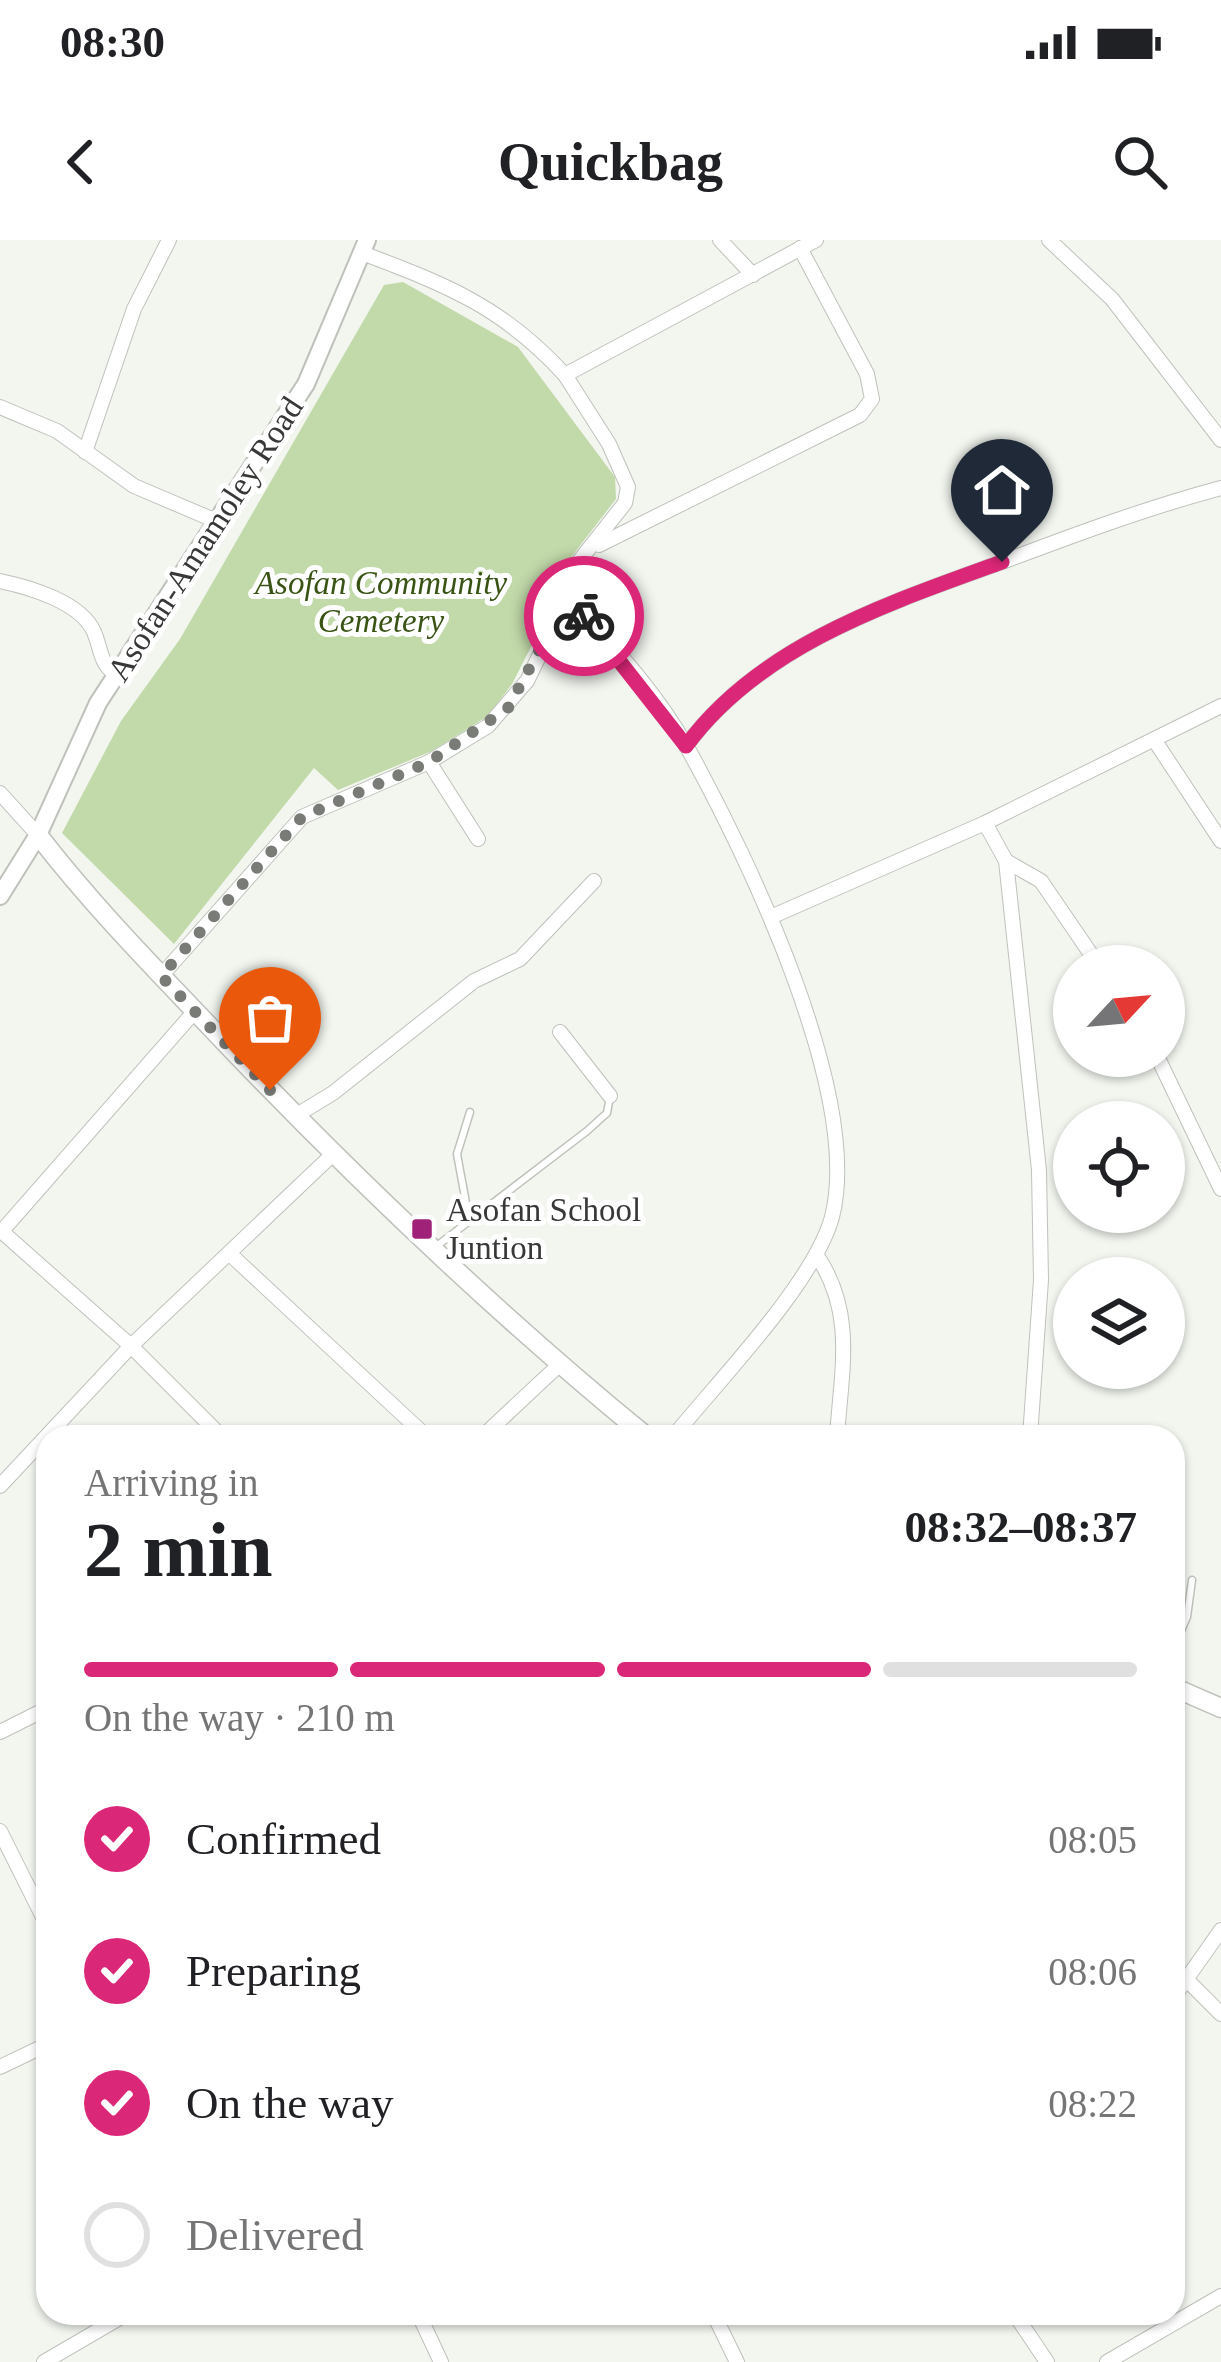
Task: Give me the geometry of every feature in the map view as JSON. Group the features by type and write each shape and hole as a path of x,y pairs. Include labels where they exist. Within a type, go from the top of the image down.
{"main road":[{"path":"38,836 82,892 331,1156 431,1251 633,1425"},
{"path":"1185,1692 1221,1708"}],"street":[{"path":"85,452 134,309 169,240"},
{"path":"720,240 752,274"},
{"path":"565,375 816,240"},
{"path":"1049,240 1112,299 1221,440"},
{"path":"161,976 302,817 429,762 508,708 567,599 580,560 626,502 628,487 609,444 565,375 532,339 487,305 365,247"},
{"name":"Asofan-Amamoley Road","path":"0,896 38,836 116,675 298,398 365,247"},
{"path":"595,546 860,415 872,399 868,374 800,248"},
{"path":"0,407 57,431 134,486 214,520"},
{"path":"686,746 703,722 751,681 864,613 1149,507 1221,488"},
{"path":"0,581 47,595 89,624 104,666 116,675"},
{"path":"567,599 602,633 686,746 773,916 828,1091 837,1145 832,1216 818,1256 683,1425"},
{"path":"773,916 985,823 1221,706"},
{"path":"1155,741 1221,841"},
{"path":"429,762 478,839"},
{"path":"0,793 38,836"},
{"path":"985,823 1006,861 1040,1170 1041,1280 1031,1425"},
{"path":"1006,861 1040,881 1084,945"},
{"path":"295,1116 333,1093 474,981 520,959 594,881"},
{"path":"196,1012 1,1230 131,1346 210,1425"},
{"path":"560,1032 610,1096"},
{"path":"1167,1077 1221,1189"},
{"path":"57,1425 131,1346 232,1256 331,1156"},
{"path":"232,1256 414,1425"},
{"path":"818,1256 842,1299 845,1330 838,1425"},
{"path":"495,1425 559,1364"},
{"path":"0,1486 36,1448"},
{"path":"0,1732 36,1714"},
{"path":"0,1831 36,1903"},
{"path":"1185,1986 1221,1930"},
{"path":"1189,1982 1221,2014"},
{"path":"0,2067 36,2050"},
{"path":"1185,2317 1221,2296"},
{"path":"44,2362 107,2325"},
{"path":"424,2325 441,2362"},
{"path":"719,2325 737,2362"},
{"path":"1022,2325 1047,2362"},
{"path":"1107,2362 1171,2325"}],"lane":[{"path":"431,1251 587,1132 607,1113 610,1096"},
{"path":"470,1112 457,1154 470,1220"},
{"path":"1185,1622 1192,1580"}],"green space":[{"name":"Asofan Community Cemetery","path":"403,282 518,347 615,477 616,499 562,569 554,602 512,684 488,716 432,751 338,790 314,768 174,944 62,833 121,721 180,639 384,285"}],"way so far":[{"path":"270,1090 161,976 302,817 342,795 429,762 488,726 527,681 567,599 584,616"}],"place":[{"name":"Asofan School Juntion","path":"422,1229"}],"route":[{"path":"584,616 602,633 686,746 703,722 751,681 811,642 864,613 1002,562"}]}
